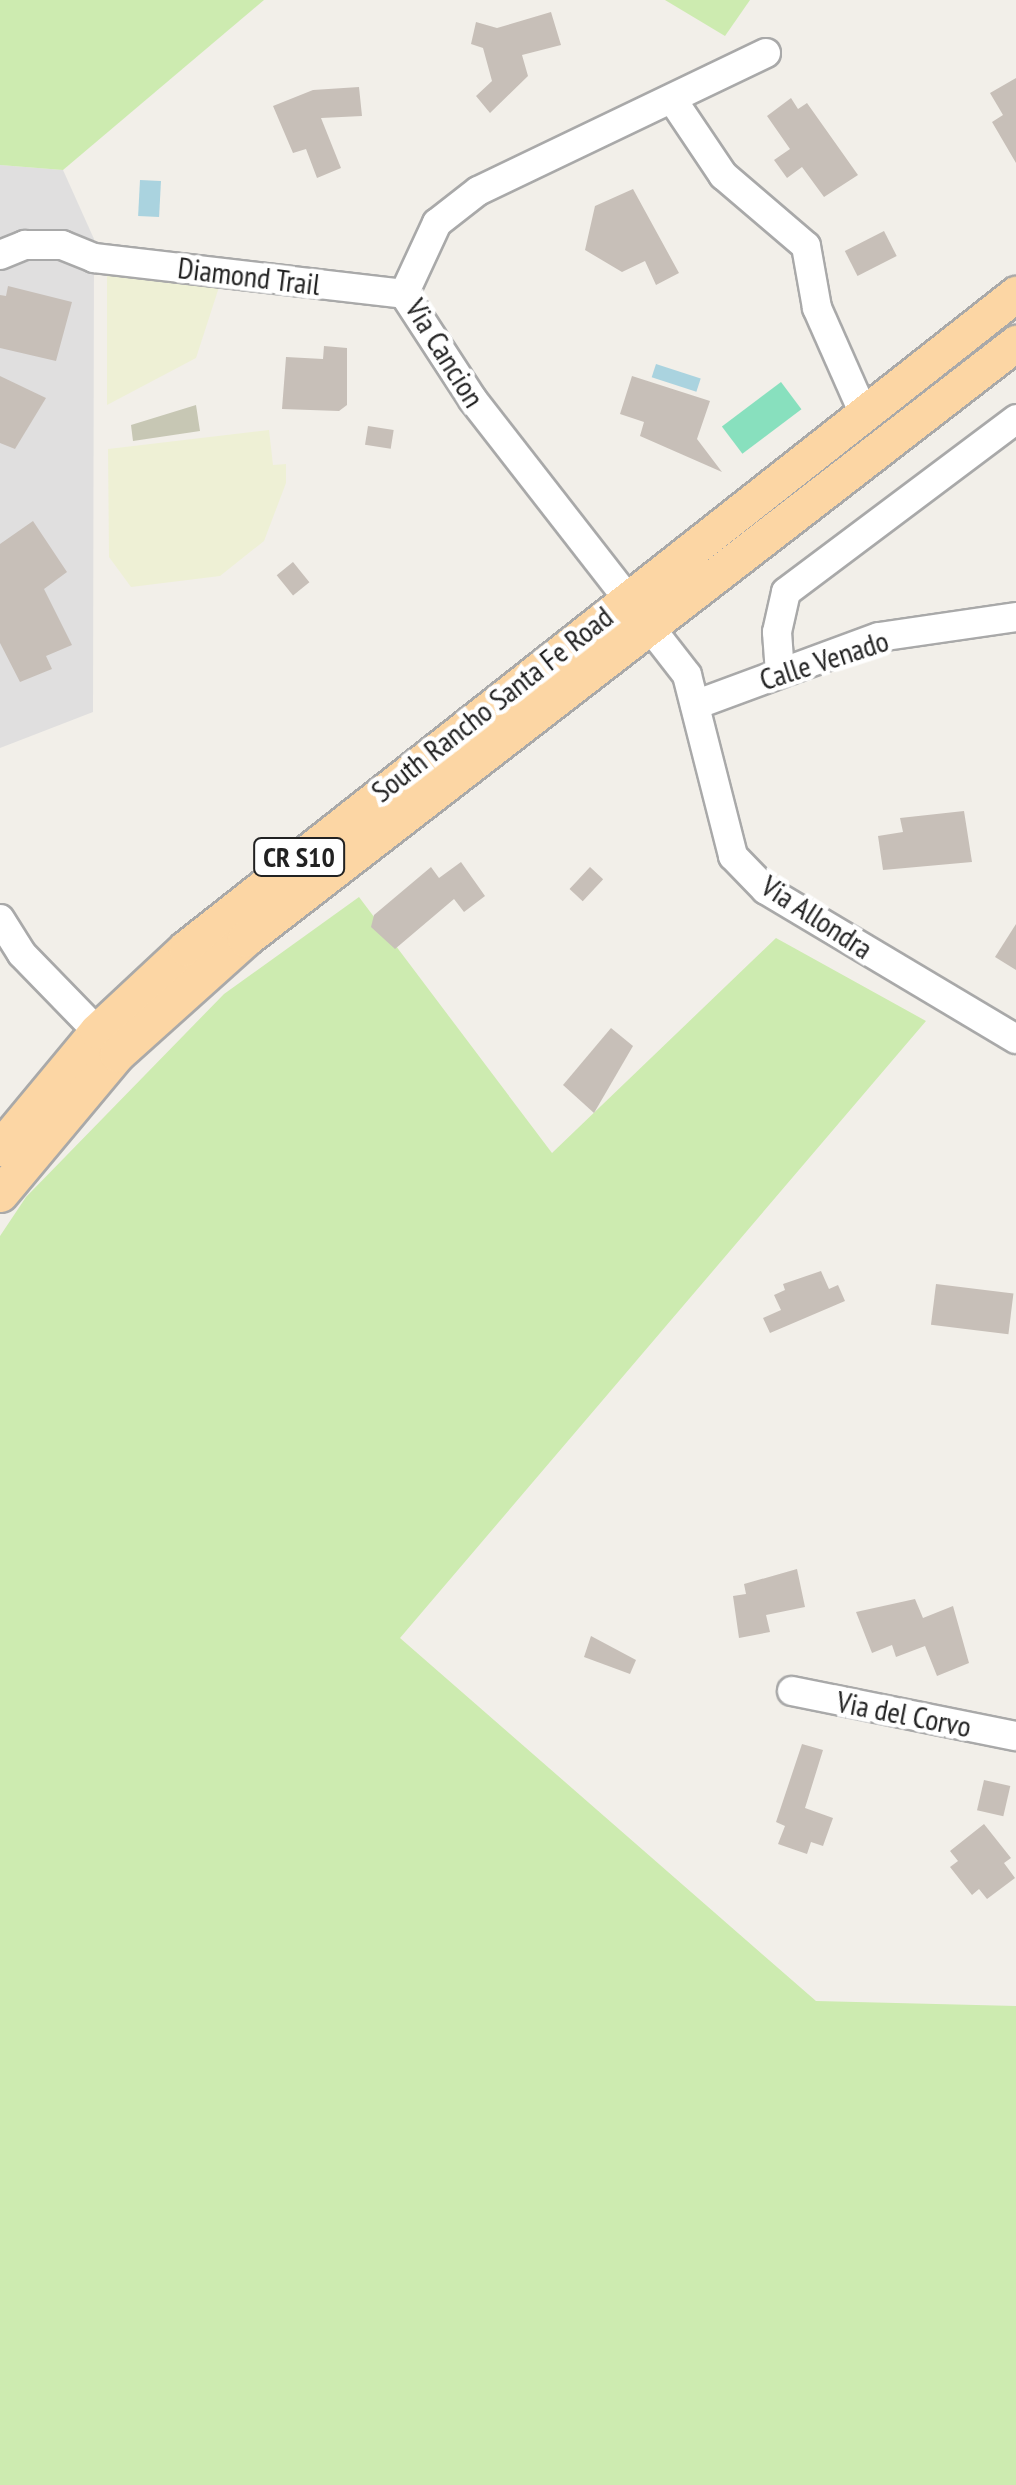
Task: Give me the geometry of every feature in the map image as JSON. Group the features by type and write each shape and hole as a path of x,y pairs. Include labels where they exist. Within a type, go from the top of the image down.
{"main road":[{"name":"South Rancho Santa Fe Road","path":"0,1148 98,1031 186,948 1016,294"},
{"name":"South Rancho Santa Fe Road","path":"0,1194 50,1128 179,994 1016,343"}],"street":[{"name":"Via Cancion","path":"649,626 473,400 404,294 437,223 478,192 766,53"},
{"path":"672,99 723,176 806,246 816,308 864,414"},
{"name":"Diamond Trail","path":"0,255 25,245 62,245 94,258 404,294"},
{"path":"780,673 777,632 786,592 1016,420"},
{"name":"Calle Venado","path":"695,705 879,638 1016,617"},
{"name":"Via Allondra","path":"649,626 687,675 733,856 766,890 1016,1039"},
{"path":"0,919 22,954 98,1031"},
{"name":"Via del Corvo","path":"792,1691 1016,1736"}],"shaded area":[{"path":"0,165 63,170 94,239 93,712 0,748"},
{"path":"107,269 220,284 196,358 107,405"},
{"path":"196,405 200,431 133,441 131,425"},
{"path":"269,430 273,465 286,464 286,483 264,541 220,576 131,587 109,557 108,449"}],"green space":[{"path":"0,0 264,0 63,170 0,165"},
{"path":"665,0 750,0 725,36"},
{"path":"781,382 801,409 742,454 722,427"},
{"path":"359,897 552,1153 776,938 926,1021 400,1638 816,2001 1016,2006 1016,2485 0,2485 0,1236 26,1197 224,994"}],"water":[{"path":"140,180 161,181 159,217 138,216"},
{"path":"656,364 701,379 696,392 652,377"}],"building":[{"path":"551,12 561,45 522,55 528,76 490,113 476,96 492,81 483,48 471,44 476,22 497,28"},
{"path":"1016,78 1016,163 992,122 1003,115 990,93"},
{"path":"359,87 362,116 321,118 341,168 317,178 306,149 293,153 273,106 313,90"},
{"path":"791,98 798,109 807,103 858,175 824,197 802,167 787,178 774,160 790,149 767,116"},
{"path":"633,189 679,273 656,285 645,261 622,272 585,250 595,206"},
{"path":"884,231 897,256 858,276 845,251"},
{"path":"8,286 72,302 56,361 0,348 0,295 6,296"},
{"path":"324,346 347,348 347,405 339,411 282,409 286,357 323,359"},
{"path":"0,376 46,398 15,449 0,443"},
{"path":"632,376 710,401 697,439 722,472 640,436 644,422 620,414"},
{"path":"368,426 394,430 391,449 365,445"},
{"path":"33,521 67,572 44,589 72,645 46,656 52,669 20,682 0,643 0,544"},
{"path":"293,562 309,582 293,595 277,575"},
{"path":"964,811 972,862 883,870 878,836 903,832 900,818"},
{"path":"461,862 485,896 464,912 454,899 395,949 371,927 374,915 431,867 439,878"},
{"path":"590,867 603,879 583,901 570,889"},
{"path":"1016,924 1016,970 995,957"},
{"path":"611,1028 633,1046 594,1113 563,1085"},
{"path":"821,1271 829,1289 838,1285 845,1301 770,1333 763,1318 781,1310 774,1295 785,1290 783,1284"},
{"path":"936,1284 1013,1294 1008,1334 931,1325"},
{"path":"797,1569 805,1607 766,1615 770,1632 739,1638 733,1596 746,1594 744,1584"},
{"path":"915,1599 923,1618 953,1606 969,1663 937,1676 925,1646 896,1657 892,1645 872,1653 856,1612"},
{"path":"591,1636 636,1660 630,1674 584,1657"},
{"path":"802,1744 823,1750 805,1808 833,1818 823,1846 811,1842 807,1854 778,1844 785,1826 776,1822"},
{"path":"984,1780 1010,1786 1003,1816 977,1810"},
{"path":"984,1824 1011,1858 1004,1863 1015,1878 987,1899 979,1889 972,1895 950,1867 958,1861 950,1851"}]}
